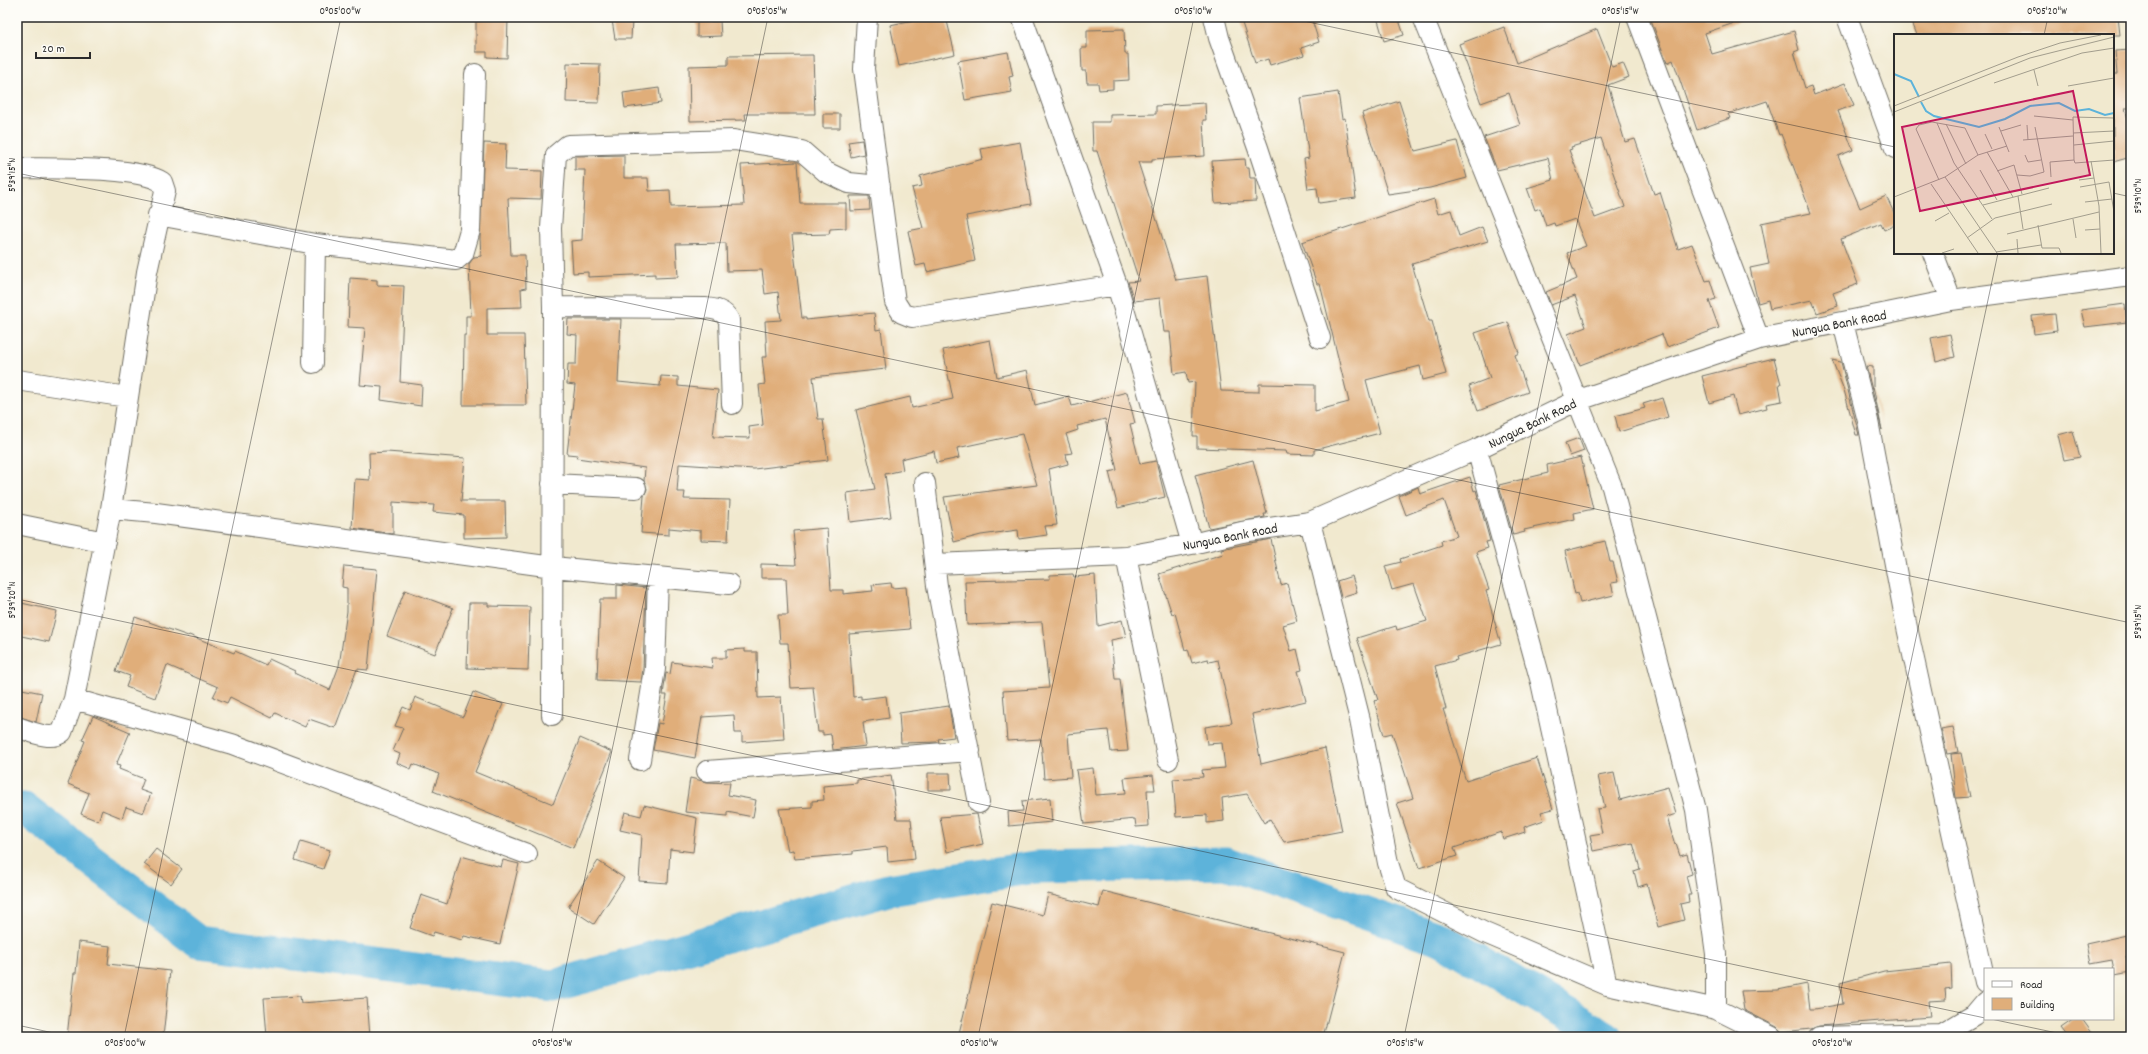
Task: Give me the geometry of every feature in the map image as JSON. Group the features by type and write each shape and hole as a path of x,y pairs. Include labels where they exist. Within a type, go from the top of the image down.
{"street":[{"path":"867,17 864,69 895,302 902,313 912,317 1117,285"},
{"path":"1022,17 1117,285 1192,544"},
{"path":"1214,17 1219,38 1258,148 1320,338"},
{"path":"1423,17 1576,401 1612,487 1696,810 1716,954 1716,1009"},
{"path":"1637,17 1759,339"},
{"path":"1847,17 1894,145"},
{"path":"158,215 314,244 456,260 463,254 470,230 475,74"},
{"path":"552,714 553,307 551,228 556,155 568,145 734,140 802,151 826,172 849,183 880,186"},
{"path":"17,168 120,172 156,178 162,182 165,191 158,215 147,272 111,509 74,699 62,732 58,736 50,736 17,727"},
{"path":"313,363 314,244"},
{"path":"1934,254 1951,300"},
{"name":"Nungua Bank Road","path":"936,564 1126,556 1192,544 1242,532 1310,522 1477,449 1576,401 1759,339 1951,300 2131,276"},
{"path":"553,307 705,308 719,310 727,315 729,320 732,404"},
{"path":"1842,323 1868,421 1906,623 1984,977"},
{"path":"17,380 127,397"},
{"path":"1477,449 1541,682 1607,985"},
{"path":"925,483 936,564 937,586 979,803"},
{"path":"552,484 636,488"},
{"path":"111,509 156,513 553,568 728,584"},
{"path":"1310,522 1360,720 1388,863 1396,888 1485,933 1607,985 1716,1009 1772,1037"},
{"path":"17,524 105,542"},
{"path":"1126,556 1168,760"},
{"path":"640,760 654,669 658,578"},
{"path":"74,699 232,744 527,854"},
{"path":"707,771 970,751"},
{"path":"1819,1037 1942,1034 1974,1015 1984,1003"}],"building":[{"path":"476,17 508,17 507,58 487,57 487,52 476,52"},
{"path":"928,17 946,17 955,54 899,66 890,25"},
{"path":"1240,17 1311,17 1319,42 1301,48 1304,55 1270,65 1268,59 1255,63"},
{"path":"1377,17 1398,17 1404,35 1384,41"},
{"path":"1650,17 1745,17 1746,19 1705,33 1712,54 1794,31 1799,50 1794,52 1805,88 1811,86 1814,95 1845,83 1854,105 1838,111 1853,150 1838,156 1860,208 1886,196 1894,213 1894,225 1884,230 1881,223 1841,239 1858,284 1833,293 1838,306 1817,313 1812,300 1770,309 1768,300 1758,303 1750,268 1769,264 1761,223 1811,213 1781,134 1779,135 1767,101 1728,114 1730,118 1697,130 1673,60 1667,63"},
{"path":"1910,17 2118,17 2120,35 2114,34 1917,34"},
{"path":"612,20 632,20 631,39 615,39"},
{"path":"720,21 721,36 697,37 697,22"},
{"path":"1504,27 1517,63 1597,29 1612,67 1623,63 1629,77 1608,85 1625,142 1635,139 1654,194 1660,192 1678,249 1692,244 1706,281 1710,280 1716,299 1709,301 1719,328 1667,347 1662,334 1580,365 1568,334 1586,327 1575,296 1551,305 1546,292 1577,279 1567,253 1586,246 1575,219 1555,226 1554,223 1546,226 1540,208 1535,210 1527,188 1553,180 1548,158 1497,170 1484,137 1520,125 1509,93 1481,103 1459,44","holes":["1601,138 1625,207 1595,218 1569,150 1572,149 1571,147"]},
{"path":"1124,29 1125,54 1128,54 1129,80 1113,81 1113,89 1099,90 1098,83 1087,83 1086,71 1082,71 1081,48 1087,48 1087,30"},
{"path":"2131,50 2131,108 2125,108 2131,130 2131,157 2114,162 2114,75 2117,74 2115,51"},
{"path":"1008,52 1013,76 1009,77 1012,92 965,100 958,61"},
{"path":"813,55 815,114 745,114 746,120 690,121 689,66 728,65 728,56"},
{"path":"567,63 600,64 599,103 566,102"},
{"path":"659,88 661,103 625,108 623,93"},
{"path":"1338,92 1342,119 1345,118 1356,198 1319,203 1317,188 1308,189 1304,159 1309,158 1300,98"},
{"path":"1399,101 1415,151 1457,141 1467,178 1430,188 1388,194 1362,113"},
{"path":"1205,103 1206,120 1203,120 1205,156 1152,159 1152,162 1138,162 1176,280 1207,276 1221,391 1259,392 1259,384 1315,385 1315,411 1349,402 1320,284 1317,284 1302,242 1434,199 1438,214 1451,210 1459,236 1482,227 1488,241 1412,264 1429,321 1432,321 1446,374 1423,380 1420,366 1366,380 1380,433 1314,450 1314,455 1287,454 1286,451 1197,448 1197,436 1193,436 1195,382 1188,383 1186,372 1174,374 1170,332 1164,332 1160,298 1134,301 1128,282 1139,281 1097,151 1093,151 1092,122 1110,122 1110,115 1156,114 1156,106"},
{"path":"823,114 840,114 840,128 823,128"},
{"path":"862,140 864,154 851,157 848,142"},
{"path":"1020,142 1031,204 966,216 975,261 927,272 925,264 916,266 908,231 923,228 912,188 922,186 920,176 983,159 981,149"},
{"path":"484,143 506,144 505,170 542,171 541,199 508,198 511,255 525,255 526,288 521,289 522,307 487,308 487,335 524,335 526,405 463,405 464,335 466,335 466,316 471,316 469,264 474,257 481,256 480,238"},
{"path":"624,155 624,178 648,178 649,191 670,190 671,207 744,205 741,165 797,162 800,203 846,203 846,228 830,229 829,234 792,235 802,318 806,318 806,320 874,313 876,330 881,329 886,369 813,377 818,419 823,419 828,460 754,469 679,464 677,492 685,492 684,499 730,500 728,541 701,540 701,531 669,528 669,535 641,533 644,496 647,489 644,481 645,468 577,458 578,455 567,454 575,385 567,384 568,364 576,364 577,335 567,334 568,319 621,319 618,382 660,386 661,376 678,377 678,386 718,390 713,437 750,438 749,427 763,425 759,385 765,384 762,357 767,357 765,321 781,320 778,292 765,294 762,270 727,271 726,243 676,244 678,277 655,278 655,274 588,277 588,272 573,273 571,241 582,240 585,170 575,170 575,156"},
{"path":"1245,159 1246,168 1249,168 1250,178 1255,178 1256,201 1215,203 1212,161"},
{"path":"850,196 869,196 870,210 851,211"},
{"path":"350,278 377,280 377,285 404,286 400,382 422,385 421,406 381,400 382,387 360,385 365,328 348,327"},
{"path":"2125,304 2127,322 2085,327 2081,310"},
{"path":"2055,314 2057,331 2034,334 2032,316"},
{"path":"1508,322 1519,353 1515,355 1528,392 1478,411 1469,386 1490,378 1475,333"},
{"path":"1950,334 1955,357 1936,362 1931,338"},
{"path":"990,340 997,377 1027,370 1035,405 1069,396 1072,406 1127,392 1135,423 1130,424 1140,464 1156,461 1165,497 1118,508 1109,472 1117,470 1105,419 1077,426 1078,430 1066,434 1072,453 1066,454 1068,464 1049,469 1057,525 1045,526 1047,535 1019,539 1018,530 981,535 954,542 944,497 1037,485 1022,434 957,448 959,458 936,463 934,451 901,459 903,470 885,474 891,517 850,522 847,493 875,489 856,410 910,397 912,408 953,399 943,350"},
{"path":"1774,358 1781,384 1779,384 1782,401 1766,404 1767,408 1738,415 1733,396 1709,403 1702,376"},
{"path":"1832,360 1841,362 1859,435 1856,435 1844,390"},
{"path":"1866,366 1873,367 1873,386 1882,430"},
{"path":"1662,398 1668,417 1619,432 1615,416 1645,408 1643,404"},
{"path":"2073,431 2080,457 2064,460 2058,435"},
{"path":"1579,438 1584,451 1570,456 1565,443"},
{"path":"387,452 465,458 461,501 505,501 506,537 464,538 464,515 433,512 434,505 393,502 393,534 352,528 355,479 370,480 369,453"},
{"path":"1581,457 1593,509 1574,513 1575,519 1524,530 1525,532 1513,535 1499,485 1548,473 1547,465"},
{"path":"1253,460 1267,514 1264,514 1265,517 1209,528 1195,475"},
{"path":"1470,477 1474,491 1476,490 1490,541 1486,542 1488,548 1476,552 1489,590 1486,591 1501,644 1456,657 1457,660 1435,666 1446,709 1443,709 1466,781 1537,758 1553,809 1541,812 1544,820 1524,827 1525,832 1503,839 1501,832 1454,848 1457,856 1419,868 1397,803 1413,798 1392,733 1384,735 1374,701 1378,700 1357,638 1396,626 1397,630 1427,621 1414,584 1392,590 1385,566 1401,562 1400,559 1442,545 1441,541 1457,536 1444,500 1406,515 1399,496 1418,487 1420,494"},
{"path":"827,528 831,590 843,590 843,594 873,591 872,585 891,583 892,588 906,587 910,629 849,634 853,697 861,696 861,699 886,696 889,718 863,722 866,746 833,750 831,734 823,735 823,732 818,732 813,687 791,688 788,643 780,643 778,615 788,615 786,578 761,578 761,564 796,565 793,531"},
{"path":"1271,539 1281,585 1287,583 1297,621 1283,625 1291,651 1297,649 1302,670 1298,671 1306,701 1252,714 1261,764 1325,748 1342,831 1284,842 1270,819 1264,823 1247,794 1222,798 1224,821 1207,823 1207,815 1176,817 1173,779 1203,777 1202,770 1225,768 1222,743 1207,744 1205,727 1232,723 1218,660 1209,662 1208,659 1192,663 1188,649 1185,650 1175,613 1172,614 1159,574 1223,554 1221,549"},
{"path":"1605,541 1610,562 1613,562 1618,582 1611,583 1614,595 1580,603 1578,593 1575,594 1565,551"},
{"path":"344,566 377,569 368,670 357,669 335,728 309,719 305,727 275,713 272,718 230,697 227,703 213,697 218,687 167,665 155,698 126,687 130,676 116,671 135,617 188,636 189,635 234,653 235,651 266,665 269,659 330,690 339,666 347,611 347,588 342,587"},
{"path":"1073,574 1074,577 1095,575 1098,626 1122,620 1126,637 1111,640 1115,679 1120,679 1128,751 1111,752 1108,730 1068,734 1071,777 1044,779 1041,739 1007,741 1003,691 1049,688 1042,622 967,625 965,581 1050,579 1050,575"},
{"path":"1352,576 1357,592 1341,597 1337,581"},
{"path":"617,585 646,588 643,669 641,682 597,680 600,599 617,599"},
{"path":"405,590 453,608 435,654 387,636"},
{"path":"17,602 57,611 49,642 17,635"},
{"path":"469,603 488,603 488,606 530,607 528,670 467,668"},
{"path":"745,649 745,652 757,652 758,698 781,697 784,739 742,742 742,733 735,733 734,715 702,717 695,758 653,750 658,723 662,724 667,695 663,695 666,673 670,674 672,662 713,668 712,658 726,658 726,650"},
{"path":"17,688 42,693 36,722 17,716"},
{"path":"473,692 503,704 475,772 553,804 580,738 612,752 573,848 433,791 439,774 413,764 411,769 397,763 400,754 393,751 403,728 395,726 403,707 410,710 415,697 463,717"},
{"path":"949,706 954,737 938,739 939,742 901,743 899,713"},
{"path":"93,716 130,732 116,765 120,766 119,769 144,779 140,790 151,794 143,813 126,807 122,818 102,810 98,821 81,814 89,793 68,784 85,741 82,740"},
{"path":"1953,727 1958,752 1947,754 1941,729"},
{"path":"1961,753 1970,797 1956,798 1951,754"},
{"path":"1093,768 1096,795 1126,793 1124,778 1153,775 1155,790 1147,790 1149,826 1136,827 1135,819 1084,824 1076,770"},
{"path":"928,773 950,773 951,790 928,790"},
{"path":"1614,773 1620,800 1668,787 1676,814 1667,817 1675,845 1676,844 1680,856 1687,854 1692,874 1686,876 1691,895 1688,895 1689,902 1680,904 1684,920 1658,927 1647,884 1638,887 1634,871 1640,869 1633,843 1593,851 1590,835 1602,833 1597,809 1605,808 1598,776"},
{"path":"891,775 897,819 911,819 915,859 888,862 887,847 853,851 853,854 795,859 793,850 788,851 779,809 812,807 812,801 824,800 823,786 857,783 857,780"},
{"path":"690,778 707,782 730,783 728,795 756,800 753,817 727,812 727,816 685,812"},
{"path":"1050,798 1052,822 1009,826 1008,812 1023,811 1022,801"},
{"path":"644,805 697,818 693,852 670,849 668,883 639,881 642,835 620,830 625,812 641,816"},
{"path":"977,814 983,844 947,852 940,817"},
{"path":"301,841 330,850 323,869 295,860"},
{"path":"156,849 182,869 171,884 144,864"},
{"path":"461,856 501,867 503,860 519,864 500,944 464,936 462,940 434,932 432,936 410,928 421,895 447,904"},
{"path":"598,861 624,878 594,924 568,907"},
{"path":"1103,891 1345,952 1323,1037 958,1037 992,902 1043,915 1048,894 1099,907"},
{"path":"2131,934 2131,956 2126,956 2130,972 2115,975 2112,960 2090,964 2086,944"},
{"path":"79,942 110,946 108,964 170,971 163,1037 67,1037"},
{"path":"1951,964 1952,988 1945,989 1946,1000 1928,1001 1930,1017 1819,1026 1811,1029 1782,1032 1777,1027 1744,1010 1741,991 1778,990 1807,984 1810,1009 1814,1009 1843,1004 1840,983 1884,971"},
{"path":"300,996 301,1003 367,998 370,1037 267,1037 264,998"},
{"path":"2073,1020 2083,1020 2095,1037 2068,1037 2061,1028"}],"waterway":[{"path":"17,809 25,809 198,942 553,986 888,890 1036,867 1226,863 1443,940 1606,1037"}]}
